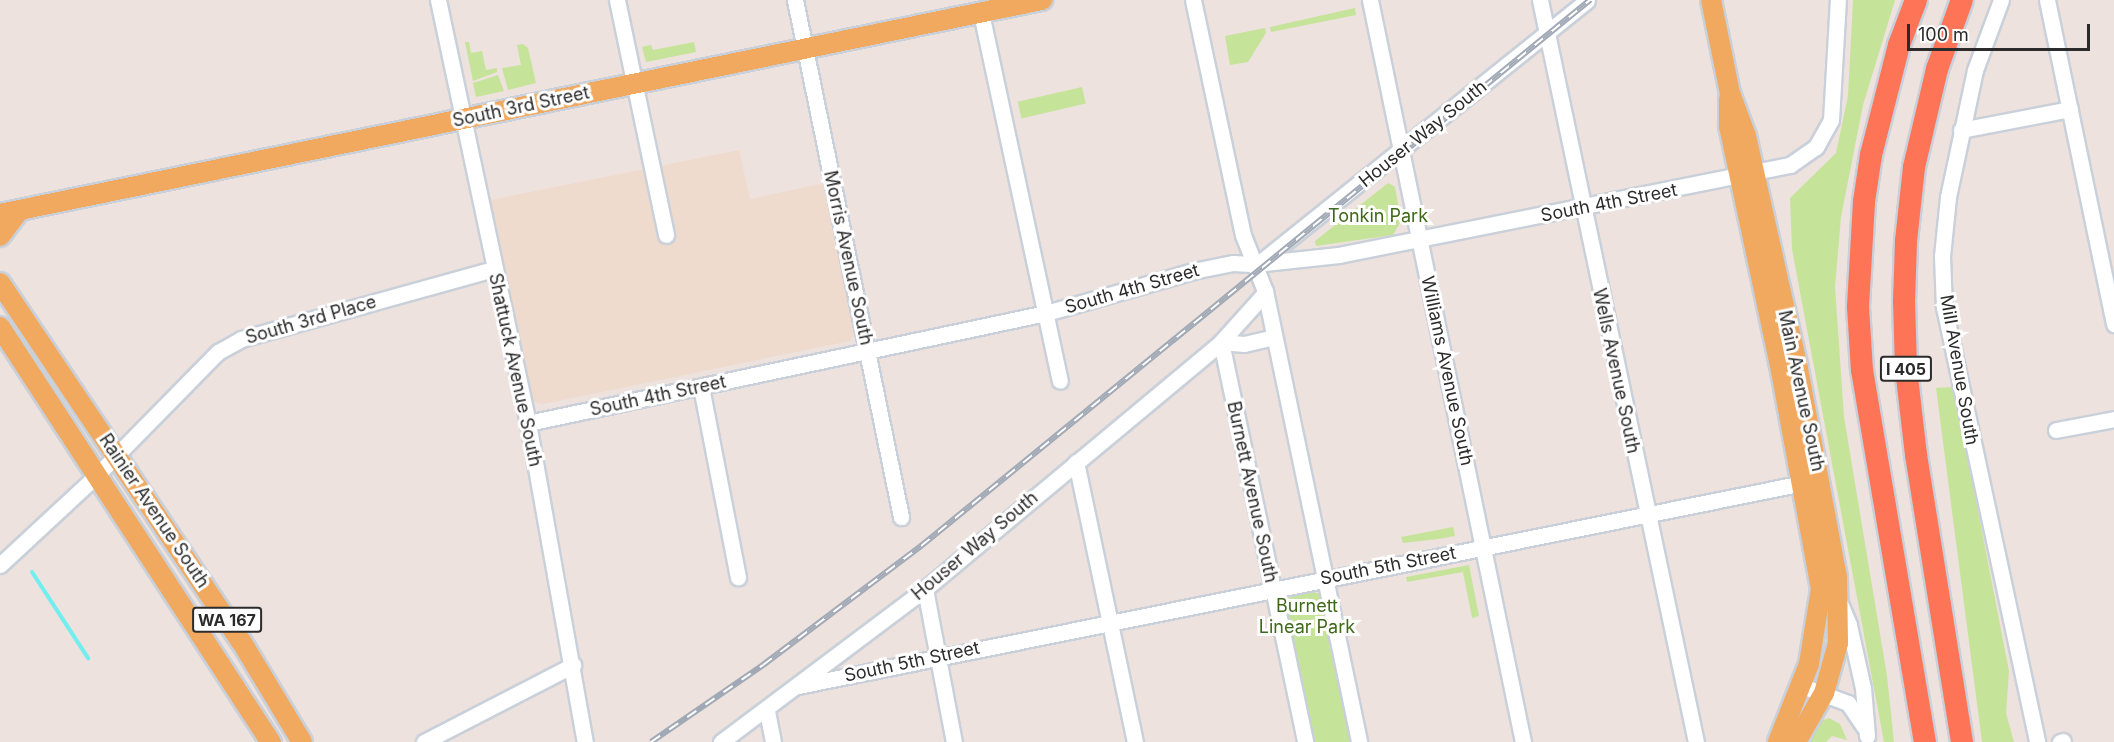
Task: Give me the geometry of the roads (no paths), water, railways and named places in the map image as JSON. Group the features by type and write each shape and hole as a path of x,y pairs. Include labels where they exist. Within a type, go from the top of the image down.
{"highway":[{"name":"I 405","path":"1916,0 1899,45 1871,155 1864,202 1858,307 1862,370 1925,742"},
{"name":"I 405","path":"1962,0 1937,69 1914,167 1904,302 1906,368 1916,455 1962,742"},
{"path":"1911,662 1914,742"}],"main road":[{"name":"Main Avenue South","path":"1711,0 1730,93 1729,126 1746,175 1798,369 1839,601 1838,643 1824,693 1796,742"},
{"name":"South 3rd Street","path":"9,213 981,13 1029,1"},
{"name":"Main Avenue South","path":"1746,175 1803,483 1821,597 1802,686 1778,742"},
{"path":"0,236 9,213"},
{"name":"Rainier Avenue South","path":"0,283 117,455 302,742"},
{"name":"Rainier Avenue South","path":"0,327 271,742"}],"street":[{"name":"Shattuck Avenue South","path":"438,0 493,269 528,423 585,742"},
{"path":"617,0 666,235"},
{"name":"Morris Avenue South","path":"795,0 901,517"},
{"path":"1193,0 1243,235 1256,264 1265,293 1359,742"},
{"name":"Williams Avenue South","path":"1370,0 1523,742"},
{"name":"Wells Avenue South","path":"1540,0 1646,514 1696,742"},
{"name":"Houser Way South","path":"1256,264 1277,253 1587,0"},
{"name":"South 4th Street","path":"528,423 1046,313 1193,270 1233,263 1256,264 1339,255 1583,209 1746,175 1799,161 1816,147 1828,130 1833,111 1838,0"},
{"name":"Mill Avenue South","path":"2001,0 1975,70 1943,226 1944,307 2037,742"},
{"path":"2047,0 2114,324"},
{"path":"981,13 1060,381"},
{"path":"1961,130 2070,109"},
{"name":"South 3rd Place","path":"0,565 98,474 200,366 241,339 493,269"},
{"path":"1221,342 1265,293"},
{"path":"1221,342 1244,344 1274,338"},
{"name":"Houser Way South","path":"721,742 767,711 925,589 1221,342"},
{"name":"Burnett Avenue South","path":"1221,342 1305,742"},
{"path":"701,387 738,577"},
{"path":"522,394 547,420"},
{"path":"2056,430 2114,419"},
{"path":"1076,462 1112,622 1135,742"},
{"name":"South 5th Street","path":"798,686 1803,483"},
{"path":"925,589 954,742"},
{"path":"1839,601 1849,625 1863,688 1868,739"},
{"path":"424,742 573,665"},
{"path":"1802,686 1840,698 1854,708 1868,739"},
{"path":"767,711 773,742"}],"waterway":[{"path":"32,572 88,658"}],"railway":[{"path":"651,742 763,665 921,546 1590,0"}],"park label":[{"name":"Tonkin Park","path":"1378,216"},
{"name":"Burnett Linear Park","path":"1307,617"}]}
